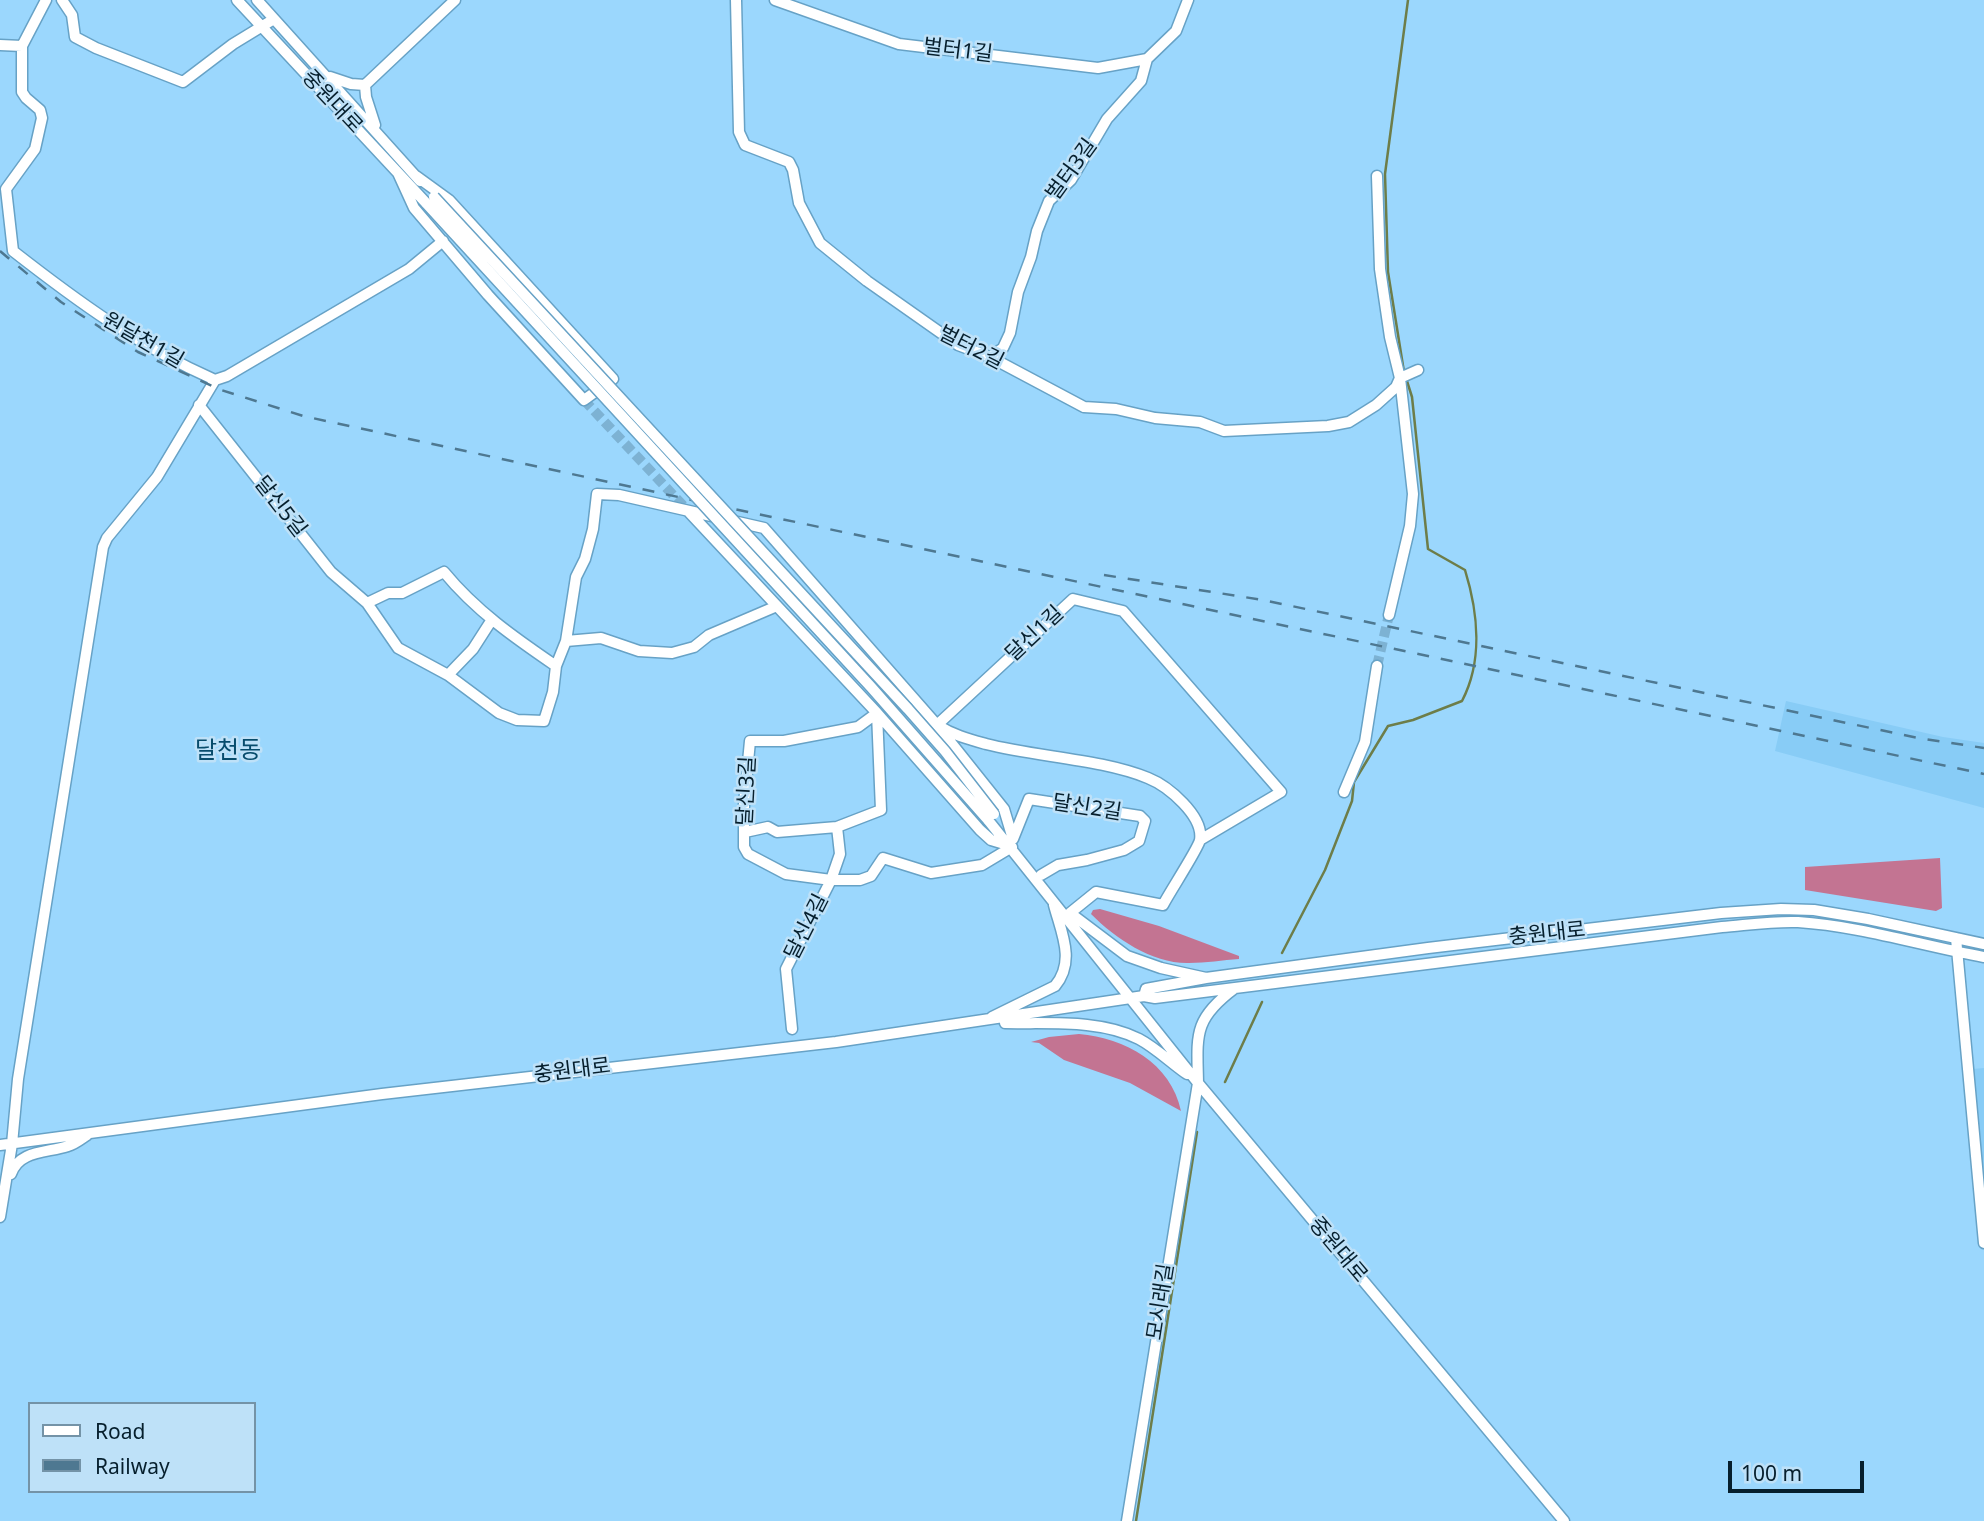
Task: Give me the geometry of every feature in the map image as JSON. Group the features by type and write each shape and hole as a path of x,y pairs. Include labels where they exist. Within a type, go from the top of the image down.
{"street":[{"name":"원달천1길","path":"46,0 22,46 22,92 40,110 42,118 35,149 6,189 13,251 74,299 125,332 215,380"},
{"path":"62,0 72,15 75,37 183,82 233,44 274,19"},
{"name":"중원대로","path":"237,0 398,173 431,201 991,817 1115,969 1115,977"},
{"name":"중원대로","path":"257,0 416,176 431,201"},
{"path":"325,75 351,84 365,85 455,0"},
{"name":"벌터2길","path":"736,0 740,132 745,145 789,162 799,203 820,243 867,281 958,345 990,357 1084,407 1116,409 1155,418 1200,422 1224,431 1328,426 1349,422 1376,405 1396,387 1400,378"},
{"name":"벌터1길","path":"775,0 899,44 1098,68 1147,60"},
{"name":"벌터3길","path":"990,357 1003,348 1010,333 1018,292 1049,201 1071,180 1107,119 1141,81 1147,60 1176,31 1188,0"},
{"path":"0,45 22,46"},
{"path":"365,85 366,97 378,133"},
{"path":"398,173 414,208 488,295 584,400 613,379 449,200 416,176"},
{"path":"1377,176 1380,269 1390,337 1400,378 1413,494 1410,526 1389,615"},
{"path":"0,1217 12,1144 18,1079 103,547 107,538 157,477 215,380 227,376 409,269 443,241"},
{"path":"1400,378 1418,370"},
{"name":"달신5길","path":"199,405 331,572 367,603 398,648 448,675 499,713 517,720 544,721 553,692 556,666 566,641 576,577 593,529 597,495 619,495 689,512"},
{"path":"689,512 764,528 937,725 1004,809 1013,843 991,840 980,830 877,713 689,512"},
{"path":"367,603 388,593 402,593 444,572 460,592 491,621 556,666"},
{"name":"달신1길","path":"937,725 1073,599 1123,611 1281,792 1200,840 1163,905 1096,892 1070,913"},
{"path":"566,641 601,638 639,651 672,653 694,647 709,635 777,606"},
{"path":"448,675 473,649 491,621"},
{"path":"1344,792 1365,742 1377,666"},
{"path":"746,832 768,827 777,832 837,827 881,810 877,713"},
{"name":"달신3길","path":"877,713 858,727 784,741 750,741 744,804 744,846 748,854 786,874 831,880 860,880 871,876 883,858 931,873 949,868 982,865 1013,843"},
{"path":"937,725 951,734 1020,752 1105,766 1149,778 1175,794 1185,806 1197,821 1200,840"},
{"name":"달신2길","path":"1013,843 1029,799 1140,816 1145,821 1139,841 1124,850 1058,865 1041,875"},
{"name":"달신4길","path":"792,1029 786,969 831,880 840,854 837,827"},
{"name":"중원대로","path":"1013,843 1108,972 1115,977 1198,1083 1564,1521"},
{"path":"981,1022 1055,985 1062,977 1067,963 1067,951 1052,897"},
{"name":"충원대로","path":"1144,996 1146,989 1206,978 1428,947 1721,913 1781,909 1830,913 1984,943"},
{"path":"1070,913 1127,956 1161,968 1206,978"},
{"name":"충원대로","path":"0,1145 382,1094 836,1042 1144,996 1151,999 1666,933 1782,922 1854,931 1984,957"},
{"path":"1956,938 1984,1243"},
{"name":"모시래길","path":"1127,1521 1198,1083 1197,1042 1200,1026 1206,1013 1235,988"},
{"path":"981,1022 1081,1026 1110,1030 1139,1039 1198,1083"},
{"path":"3,1198 14,1165 19,1161 46,1150 70,1146 89,1133"},
{"path":"0,1186 3,1198"}],"shaded area":[{"path":"1786,701 1943,737 1984,743 1984,808 1775,751"},
{"path":"1940,858 1942,908 1936,911 1805,890 1805,867"},
{"path":"1100,909 1159,926 1239,956 1239,959 1189,963 1149,955 1124,941 1091,914 1093,910"},
{"path":"1079,1034 1113,1041 1144,1056 1167,1079 1176,1094 1181,1111 1130,1083 1064,1060 1039,1043 1031,1042"},
{"path":"1984,1068 1984,1178 1973,1069"}],"waterway":[{"path":"1404,372 1388,272 1385,174 1408,0"},
{"path":"1282,953 1325,870 1352,801 1354,782 1388,726 1413,720 1462,701 1473,670 1476,653 1475,619 1465,570 1428,549 1412,397 1406,378"},
{"path":"1225,1082 1262,1002"},
{"path":"1136,1521 1197,1132"}],"tunnel":[{"path":"584,400 689,512"},
{"path":"1377,666 1389,615"}],"railway":[{"path":"0,251 61,302 138,352 221,390 303,416 1984,774"},
{"path":"1104,575 1263,600 1918,738 1984,748"}],"district":[{"name":"달천동","path":"228,751"}]}
